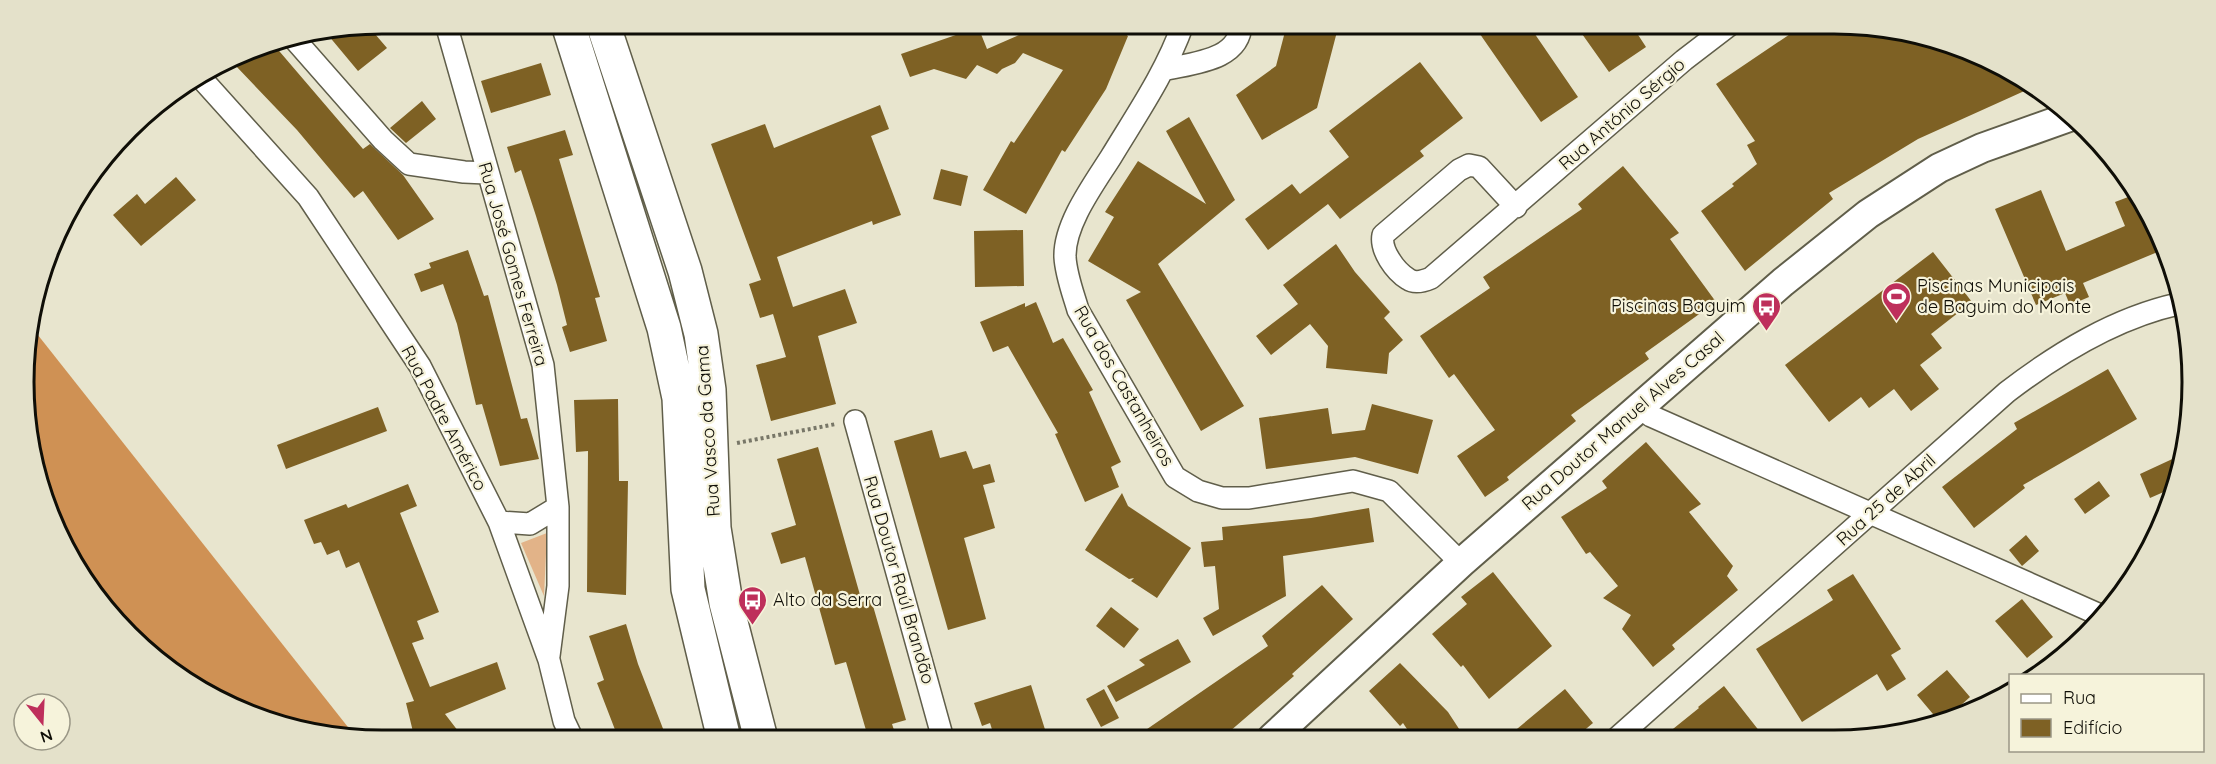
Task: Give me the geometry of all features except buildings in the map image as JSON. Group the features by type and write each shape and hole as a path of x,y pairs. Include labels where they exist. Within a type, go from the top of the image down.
{"main road":[{"name":"Rua Vasco da Gama","path":"571,34 664,328 679,398 688,589 722,730"},
{"name":"Rua Vasco da Gama","path":"606,34 686,271 701,334 709,390 714,528 726,603 759,730"}],"street":[{"name":"Rua José Gomes Ferreira","path":"449,34 486,173 543,365 558,507 558,586 549,660"},
{"name":"Rua dos Castanheiros","path":"1179,34 1163,70 1080,207 1065,255 1069,282 1078,310 1175,477 1198,491 1222,498 1249,498 1353,482 1389,491 1461,563"},
{"path":"1163,70 1223,54 1232,48 1240,34"},
{"name":"Rua António Sérgio","path":"1516,207 1479,167 1470,165 1459,170 1383,235 1381,244 1385,253 1408,280 1420,282 1431,278 1516,207 1684,60 1718,34"},
{"path":"299,44 383,140 409,164 486,173"},
{"name":"Rua Padre Américo","path":"205,83 308,197 420,366 499,522 549,660 568,730"},
{"name":"Rua Doutor Manuel Alves Casal","path":"1281,730 1461,563 1783,282 1868,214 1939,168 2021,133 2061,120"},
{"name":"Rua 25 de Abril","path":"1626,730 2007,392 2049,359 2131,318 2173,305"},
{"path":"1639,407 1652,416 2094,612"},
{"name":"Rua Doutor Raúl Brandão","path":"855,421 941,730"},
{"path":"499,522 530,524 558,507"}],"path":[{"path":"730,444 833,424"}],"shaded area":[{"path":"37,334 349,728 314,723 270,711 208,683 170,658 136,628 106,594 70,536 46,472 35,405"},
{"path":"547,533 544,596 521,543"}],"place":[{"name":"Piscinas Municipais de Baguim do Monte","path":"1896,322"},
{"name":"Piscinas Baguim","path":"1767,332"},
{"name":"Alto da Serra","path":"752,626"}]}
